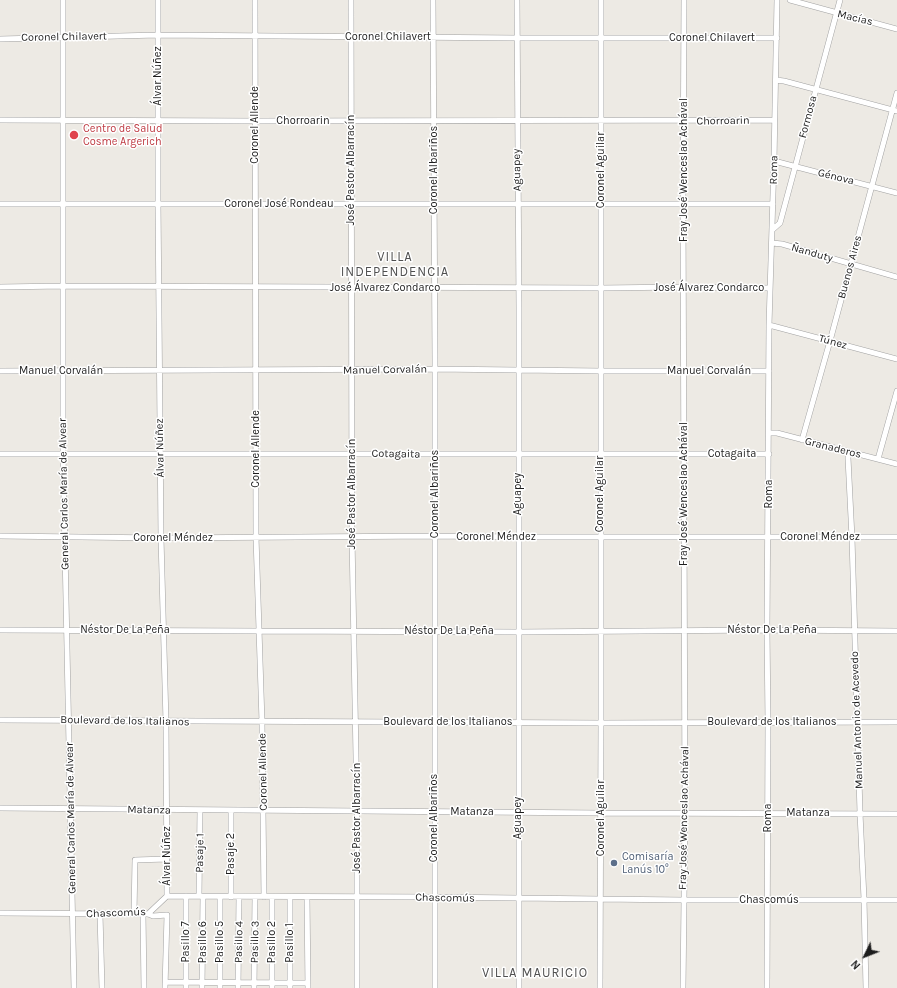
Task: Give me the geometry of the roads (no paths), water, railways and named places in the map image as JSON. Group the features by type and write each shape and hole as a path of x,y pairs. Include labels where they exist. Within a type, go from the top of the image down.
{"street":[{"name":"General Carlos María de Alvear","path":"63,0 62,453 74,988"},
{"name":"Álvar Núñez","path":"158,0 158,287 161,538 166,722 167,896"},
{"name":"Coronel Allende","path":"255,0 256,537 262,722 264,897"},
{"name":"José Pastor Albarracín","path":"351,0 352,537 357,811 356,988"},
{"name":"Coronel Albariños","path":"433,0 435,204 435,988"},
{"name":"Aguapey","path":"517,0 519,988"},
{"name":"Coronel Aguilar","path":"600,0 600,988"},
{"name":"Fray José Wenceslao Achával","path":"683,988 685,813 683,287 684,0"},
{"name":"Roma","path":"767,988 769,325 777,0"},
{"name":"Macías","path":"790,0 836,14 897,29"},
{"name":"Formosa","path":"772,230 780,223 840,0"},
{"name":"Coronel Chilavert","path":"0,39 158,35 517,38 776,38"},
{"path":"776,80 895,111"},
{"name":"Buenos Aires","path":"802,440 872,186 895,111 897,93"},
{"name":"Chorroarin","path":"0,120 255,122 775,120"},
{"name":"Génova","path":"774,161 897,193"},
{"name":"Coronel José Rondeau","path":"0,204 773,204"},
{"name":"Ñanduty","path":"772,243 782,244 897,277"},
{"name":"José Álvarez Condarco","path":"0,287 770,288"},
{"name":"Túnez","path":"769,325 897,359"},
{"name":"Manuel Corvalán","path":"0,371 770,371"},
{"path":"878,459 897,391"},
{"name":"Granaderos","path":"769,433 777,433 897,464"},
{"name":"Manuel Antonio de Acevedo","path":"849,452 866,988"},
{"name":"Cotagaita","path":"0,454 769,454"},
{"name":"Coronel Méndez","path":"0,536 161,538 435,536 897,537"},
{"name":"Néstor De La Peña","path":"0,630 435,630 518,632 767,630 897,631"},
{"name":"Boulevard de los Italianos","path":"0,720 601,723 897,722"},
{"name":"Matanza","path":"0,808 231,811 897,814"},
{"name":"Pasaje 1","path":"200,810 201,896"},
{"name":"Pasaje 2","path":"231,811 232,897"},
{"path":"134,914 135,860 167,859"},
{"name":"Chascomús","path":"0,913 146,914 167,896 897,900"},
{"name":"Pasillo 7","path":"186,896 186,985"},
{"name":"Pasillo 6","path":"201,896 202,985"},
{"name":"Pasillo 5","path":"220,897 220,985"},
{"name":"Pasillo 4","path":"238,985 239,897"},
{"name":"Pasillo 3","path":"254,985 255,897"},
{"name":"Pasillo 2","path":"272,897 272,985"},
{"name":"Pasillo 1","path":"290,897 290,985"},
{"path":"144,988 146,914 153,916 167,915 165,985 308,985 308,897"},
{"path":"100,914 102,988"}],"place":[{"name":"Centro de Salud Cosme Argerich","path":"74,135"},
{"name":"Comisaría Lanús 10°","path":"614,863"}],"district":[{"name":"VILLA INDEPENDENCIA","path":"395,264"},
{"name":"VILLA MAURICIO","path":"535,973"}]}
